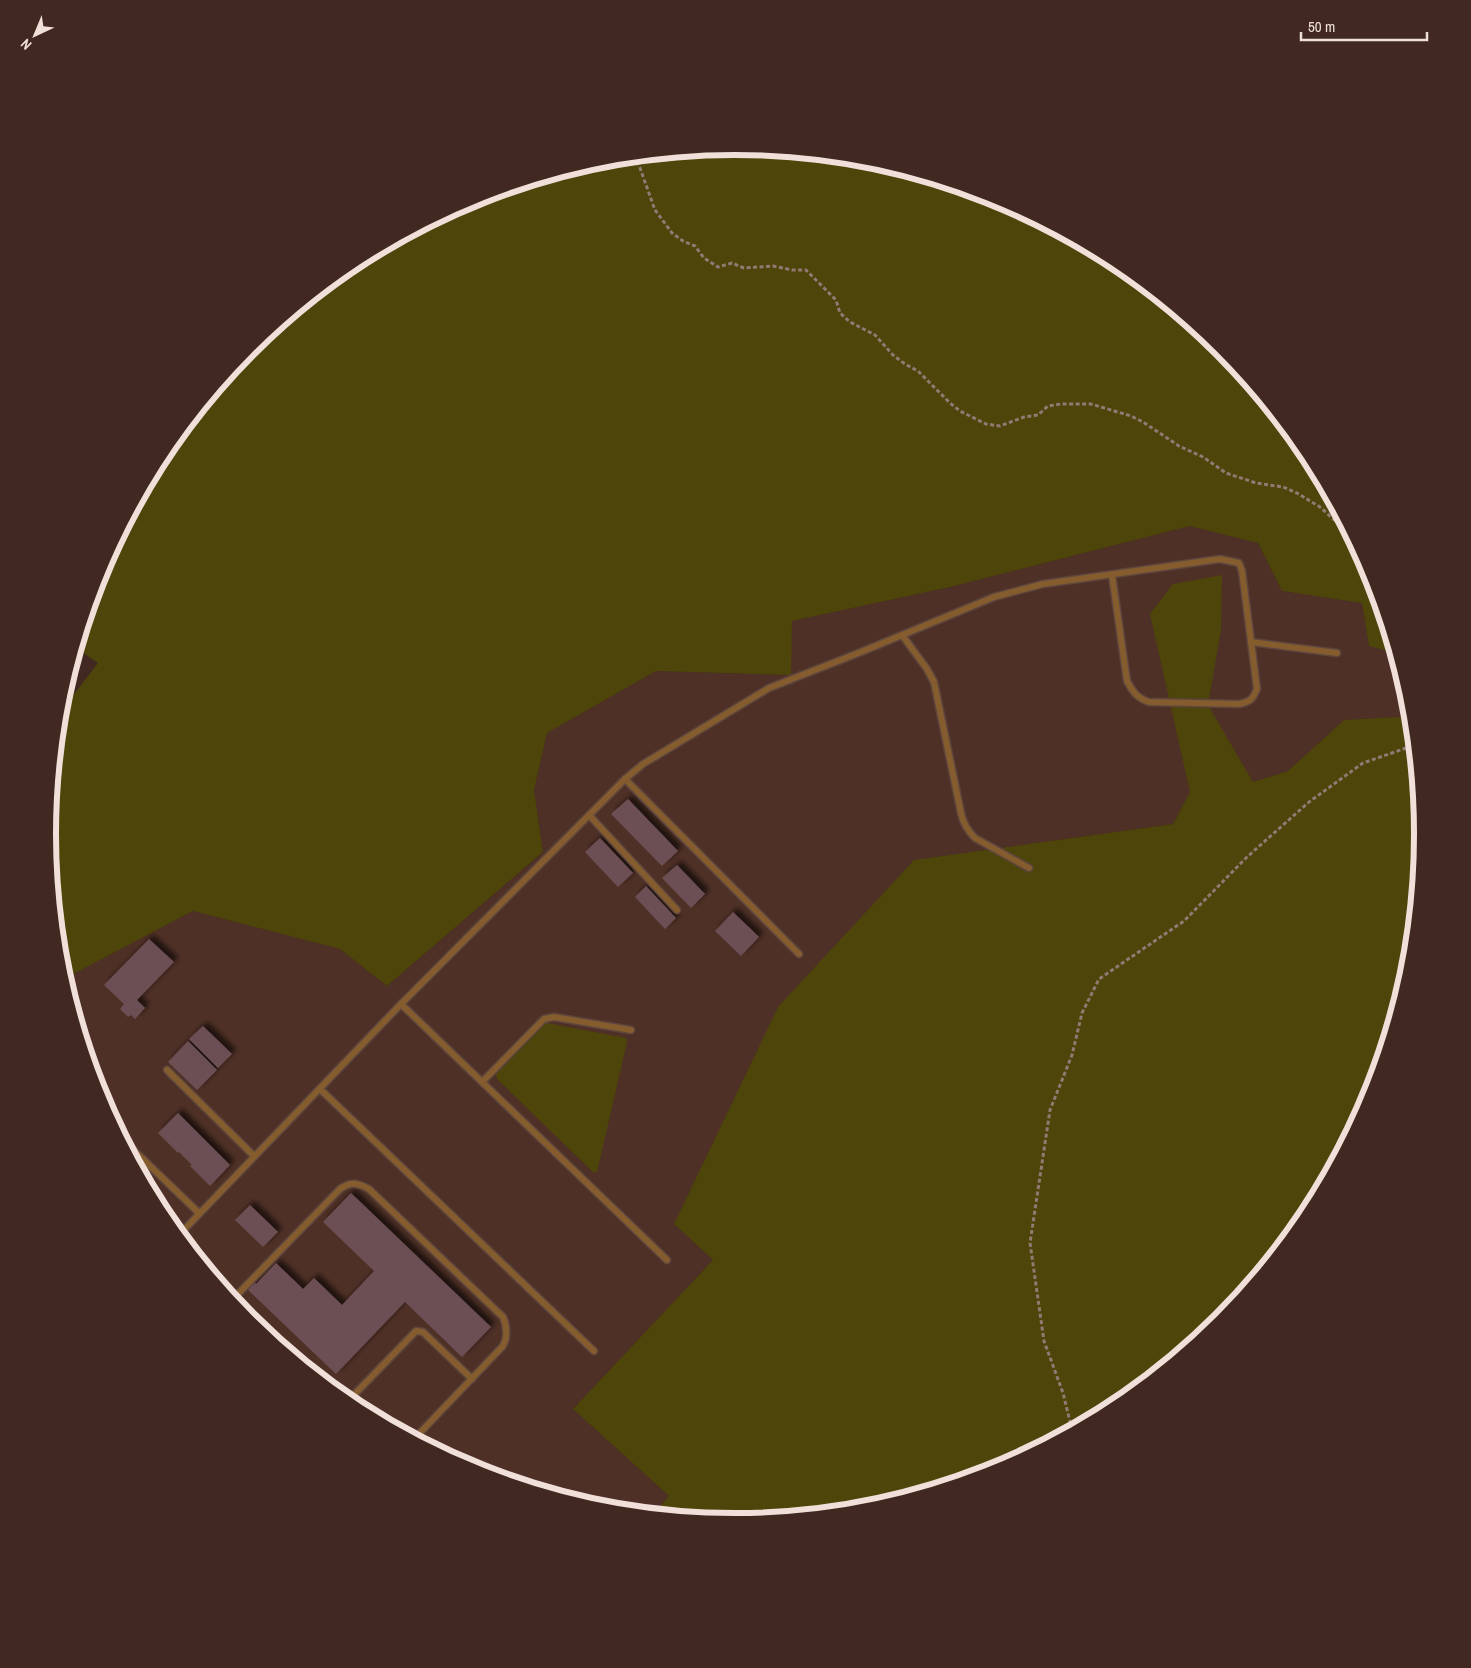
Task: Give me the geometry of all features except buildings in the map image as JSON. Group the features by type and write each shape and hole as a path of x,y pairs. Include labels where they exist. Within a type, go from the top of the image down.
{"lane":[{"path":"184,1230 401,1004 625,779 643,764 769,688 994,597 1043,584 1220,559 1239,563 1242,571 1256,689 1254,697 1248,702 1240,704 1149,702 1140,699 1133,692 1127,681 1112,575"},
{"path":"902,635 927,669 934,682 963,823 974,838 1029,868"},
{"path":"1251,642 1337,653"},
{"path":"625,779 799,954"},
{"path":"589,815 677,910"},
{"path":"401,1004 666,1260"},
{"path":"482,1082 544,1019 554,1017 631,1030"},
{"path":"167,1070 254,1156"},
{"path":"320,1088 594,1351"},
{"path":"135,1152 199,1213"},
{"path":"237,1295 340,1188 347,1184 357,1184 374,1193 504,1320 505,1344 419,1434"},
{"path":"354,1396 414,1333 420,1330 472,1379"}],"path":[{"path":"637,163 655,210 672,234 695,246 704,258 718,267 732,263 744,268 772,266 792,270 806,270 836,300 840,313 850,322 875,335 893,355 904,364 918,371 960,411 986,424 1000,426 1024,417 1038,415 1048,406 1061,404 1091,404 1131,416 1179,446 1203,457 1226,473 1256,483 1284,487 1296,493 1320,507 1341,526"},
{"path":"1071,1424 1063,1393 1044,1341 1030,1242 1050,1110 1072,1055 1082,1013 1099,979 1184,921 1247,857 1309,802 1362,763 1409,747"}],"shaded area":[{"path":"736,155 780,156 868,168 954,191 995,206 1036,225 1113,269 1149,295 1183,323 1246,386 1274,420 1300,457 1324,494 1345,534 1363,574 1390,651 1369,646 1362,603 1282,591 1258,543 1190,526 950,587 792,621 791,675 656,671 547,733 534,790 543,852 387,986 340,949 193,911 71,975 62,923 58,878 56,834 58,790 62,745 69,701 98,663 81,651 108,574 147,494 197,420 225,386 288,323 322,295 358,269 435,225 476,206 517,191 603,168 691,156"},
{"path":"1190,526 1258,543 1282,591 1362,603 1369,646 1390,651 1404,716 1344,720 1288,771 1253,782 1190,792 1173,824 914,860 778,1008 674,1224 713,1260 573,1409 669,1496 658,1508 603,1500 560,1490 476,1462 435,1443 358,1399 288,1345 225,1282 197,1248 147,1174 108,1094 92,1052 71,975 193,911 340,949 387,986 543,852 534,790 547,733 656,671 790,675 792,621 950,587"},
{"path":"1222,575 1221,629 1208,705 1253,782 1288,771 1344,720 1404,716 1409,745 1415,834 1409,923 1402,967 1392,1010 1379,1052 1345,1134 1324,1174 1274,1248 1246,1282 1183,1345 1113,1399 1036,1443 995,1462 954,1477 868,1500 780,1512 691,1512 658,1508 669,1496 573,1409 713,1260 674,1224 778,1007 914,860 1173,824 1190,792 1150,614 1173,584"},
{"path":"547,1023 626,1038 627,1042 597,1172 594,1173 497,1079 496,1074 498,1070 538,1028"}]}
